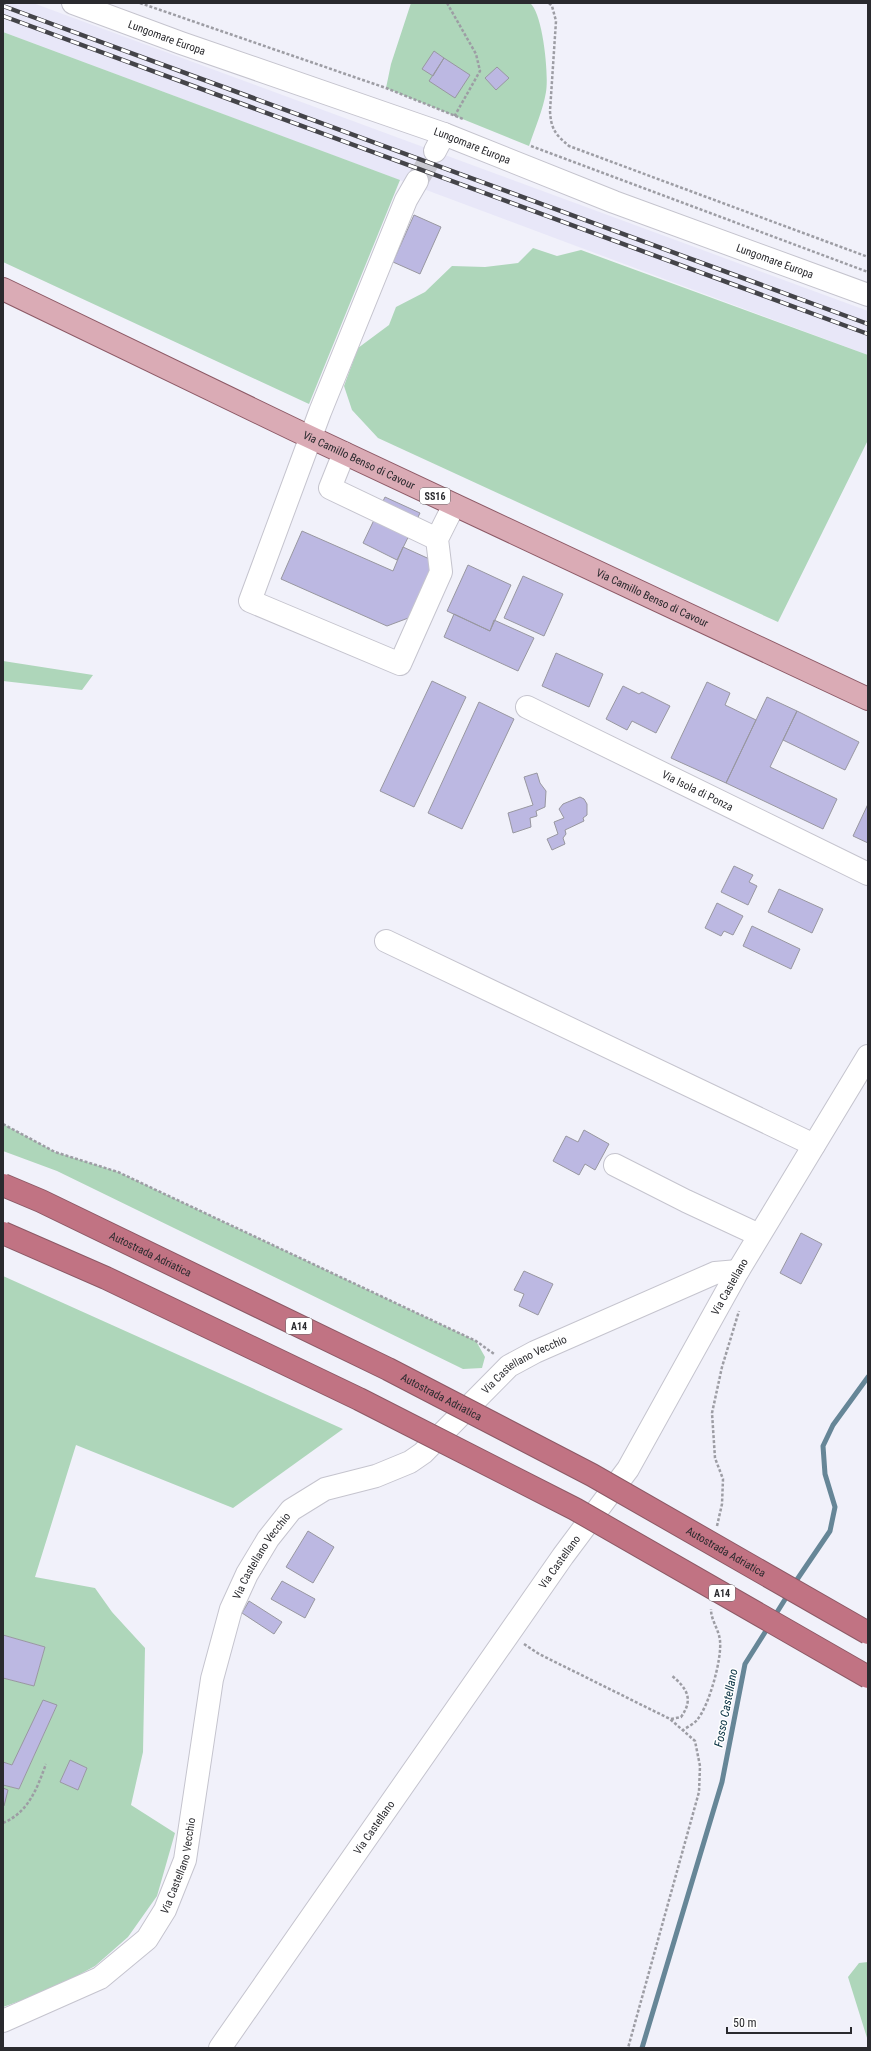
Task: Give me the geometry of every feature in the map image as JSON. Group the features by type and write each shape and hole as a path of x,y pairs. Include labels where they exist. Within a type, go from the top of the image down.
{"highway":[{"name":"Autostrada Adriatica","path":"3,1185 41,1201 388,1369 592,1475 868,1633"},
{"name":"A14","path":"3,1233 106,1278 359,1399 575,1509 868,1677"}],"main road":[{"name":"Via Camillo Benso di Cavour","path":"3,289 344,453 868,699"}],"street":[{"name":"Lungomare Europa","path":"73,3 440,143 614,202 868,295"},
{"path":"417,181 406,200 311,437 250,601 400,664 441,572 437,539 454,505"},
{"path":"344,453 330,488 437,539"},
{"name":"Via Isola di Ponza","path":"527,707 868,874"},
{"path":"386,941 814,1145"},
{"name":"Via Castellano","path":"220,2048 517,1621 628,1469 759,1234 868,1056"},
{"path":"615,1165 686,1201 759,1234"},
{"name":"Via Castellano Vecchio","path":"3,2021 100,1978 146,1939 165,1910 185,1860 212,1679 231,1609 247,1574 268,1539 291,1510 325,1489 376,1476 410,1462 423,1453 509,1366 522,1359 715,1272 738,1271"}],"path":[{"path":"140,3 386,88"},
{"path":"440,143 480,71 476,54 447,3"},
{"path":"549,3 552,6 556,21 550,111 551,125 557,136 569,146 868,257"},
{"path":"529,146 868,272"},
{"path":"3,1124 55,1152 118,1172 476,1341"},
{"path":"716,1530 722,1504 723,1479 715,1458 712,1414 722,1367 739,1309"},
{"path":"682,1731 697,1721 708,1702 716,1675 720,1641 711,1617 711,1602"},
{"path":"530,1648 670,1719 695,1741 700,1766 699,1792 628,2048"},
{"path":"670,1719 681,1717 688,1707 688,1696 684,1685 671,1675"},
{"path":"3,1823 18,1816 27,1805 38,1786 46,1764"}],"shaded area":[{"path":"3,3 33,3 868,311 868,355 3,32"}],"green space":[{"path":"411,3 530,3 535,9 542,31 546,59 547,84 543,106 529,146 386,88 391,64"},
{"path":"3,32 400,180 309,404 3,262"},
{"path":"533,248 557,256 581,250 868,355 868,440 778,622 378,438 352,410 344,386 358,348 389,325 396,307 425,292 452,266 485,267 518,263"},
{"path":"3,661 93,675 82,690 3,681"},
{"path":"3,1124 55,1152 118,1172 476,1341 485,1357 482,1368 463,1369 57,1171 3,1151"},
{"path":"3,1276 343,1429 233,1508 76,1445 35,1577 95,1588 112,1612 145,1648 143,1752 131,1805 175,1833 157,1896 128,1937 95,1966 51,1990 3,2007 3,1806 8,1790 3,1788 3,1785 19,1789 57,1705 12,1765 3,1762 3,1678 34,1686 45,1647 3,1635","holes":["70,1761 87,1768 78,1790 60,1782"]},
{"path":"868,1962 868,2041 848,1977 859,1963"}],"building":[{"path":"434,51 444,58 433,76 422,69"},
{"path":"444,58 470,75 455,98 429,81"},
{"path":"497,67 509,78 496,90 485,78"},
{"path":"414,215 441,227 420,274 393,262"},
{"path":"385,497 420,513 397,560 363,543"},
{"path":"302,531 393,571 403,547 436,562 411,617 387,626 281,579"},
{"path":"468,565 511,585 490,631 447,611"},
{"path":"523,576 563,594 544,636 504,618"},
{"path":"454,614 490,631 494,620 534,638 518,671 444,637"},
{"path":"556,653 603,674 589,707 542,686"},
{"path":"432,681 466,697 414,807 380,791"},
{"path":"707,682 730,693 725,705 756,720 726,783 671,758"},
{"path":"623,686 639,694 642,692 670,706 656,733 632,721 627,730 606,719"},
{"path":"767,697 797,711 770,767 837,799 823,829 726,783"},
{"path":"479,702 514,719 462,829 428,813"},
{"path":"797,711 859,742 845,770 783,740"},
{"path":"537,773 540,783 546,791 545,807 536,811 537,816 530,818 531,827 513,833 508,813 533,805 524,777"},
{"path":"580,797 584,799 587,804 587,815 583,818 584,821 565,830 566,834 563,838 565,844 552,850 547,839 558,834 554,822 564,818 559,809 563,804"},
{"path":"868,804 868,843 853,836"},
{"path":"734,866 753,875 749,882 757,886 748,905 721,892"},
{"path":"779,889 823,909 812,933 768,912"},
{"path":"717,903 743,916 733,935 724,931 721,936 705,928"},
{"path":"752,926 800,949 791,969 743,946"},
{"path":"584,1130 609,1144 595,1170 585,1164 579,1175 553,1161 566,1136 578,1142"},
{"path":"801,1233 822,1244 801,1284 780,1273"},
{"path":"524,1271 553,1284 538,1315 519,1306 524,1294 514,1290"},
{"path":"308,1531 334,1547 313,1583 286,1567"},
{"path":"282,1581 315,1599 305,1618 271,1599"},
{"path":"249,1601 282,1622 274,1634 242,1613"},
{"path":"3,1635 45,1647 34,1686 3,1678"},
{"path":"43,1700 57,1705 19,1789 3,1785 3,1762 12,1765"},
{"path":"70,1760 87,1768 78,1790 60,1782"},
{"path":"3,1788 8,1790 4,1806 3,1806"}],"waterway":[{"name":"Fosso Castellano","path":"794,1584 830,1531 835,1507 825,1474 823,1446 833,1425 868,1377"},
{"name":"Fosso Castellano","path":"774,1617 789,1593"},
{"name":"Fosso Castellano","path":"642,2048 722,1782 745,1664 769,1626"}],"tunnel":[{"path":"417,181 435,151"}],"railway":[{"path":"3,6 868,324"},
{"path":"3,16 868,334"}]}
